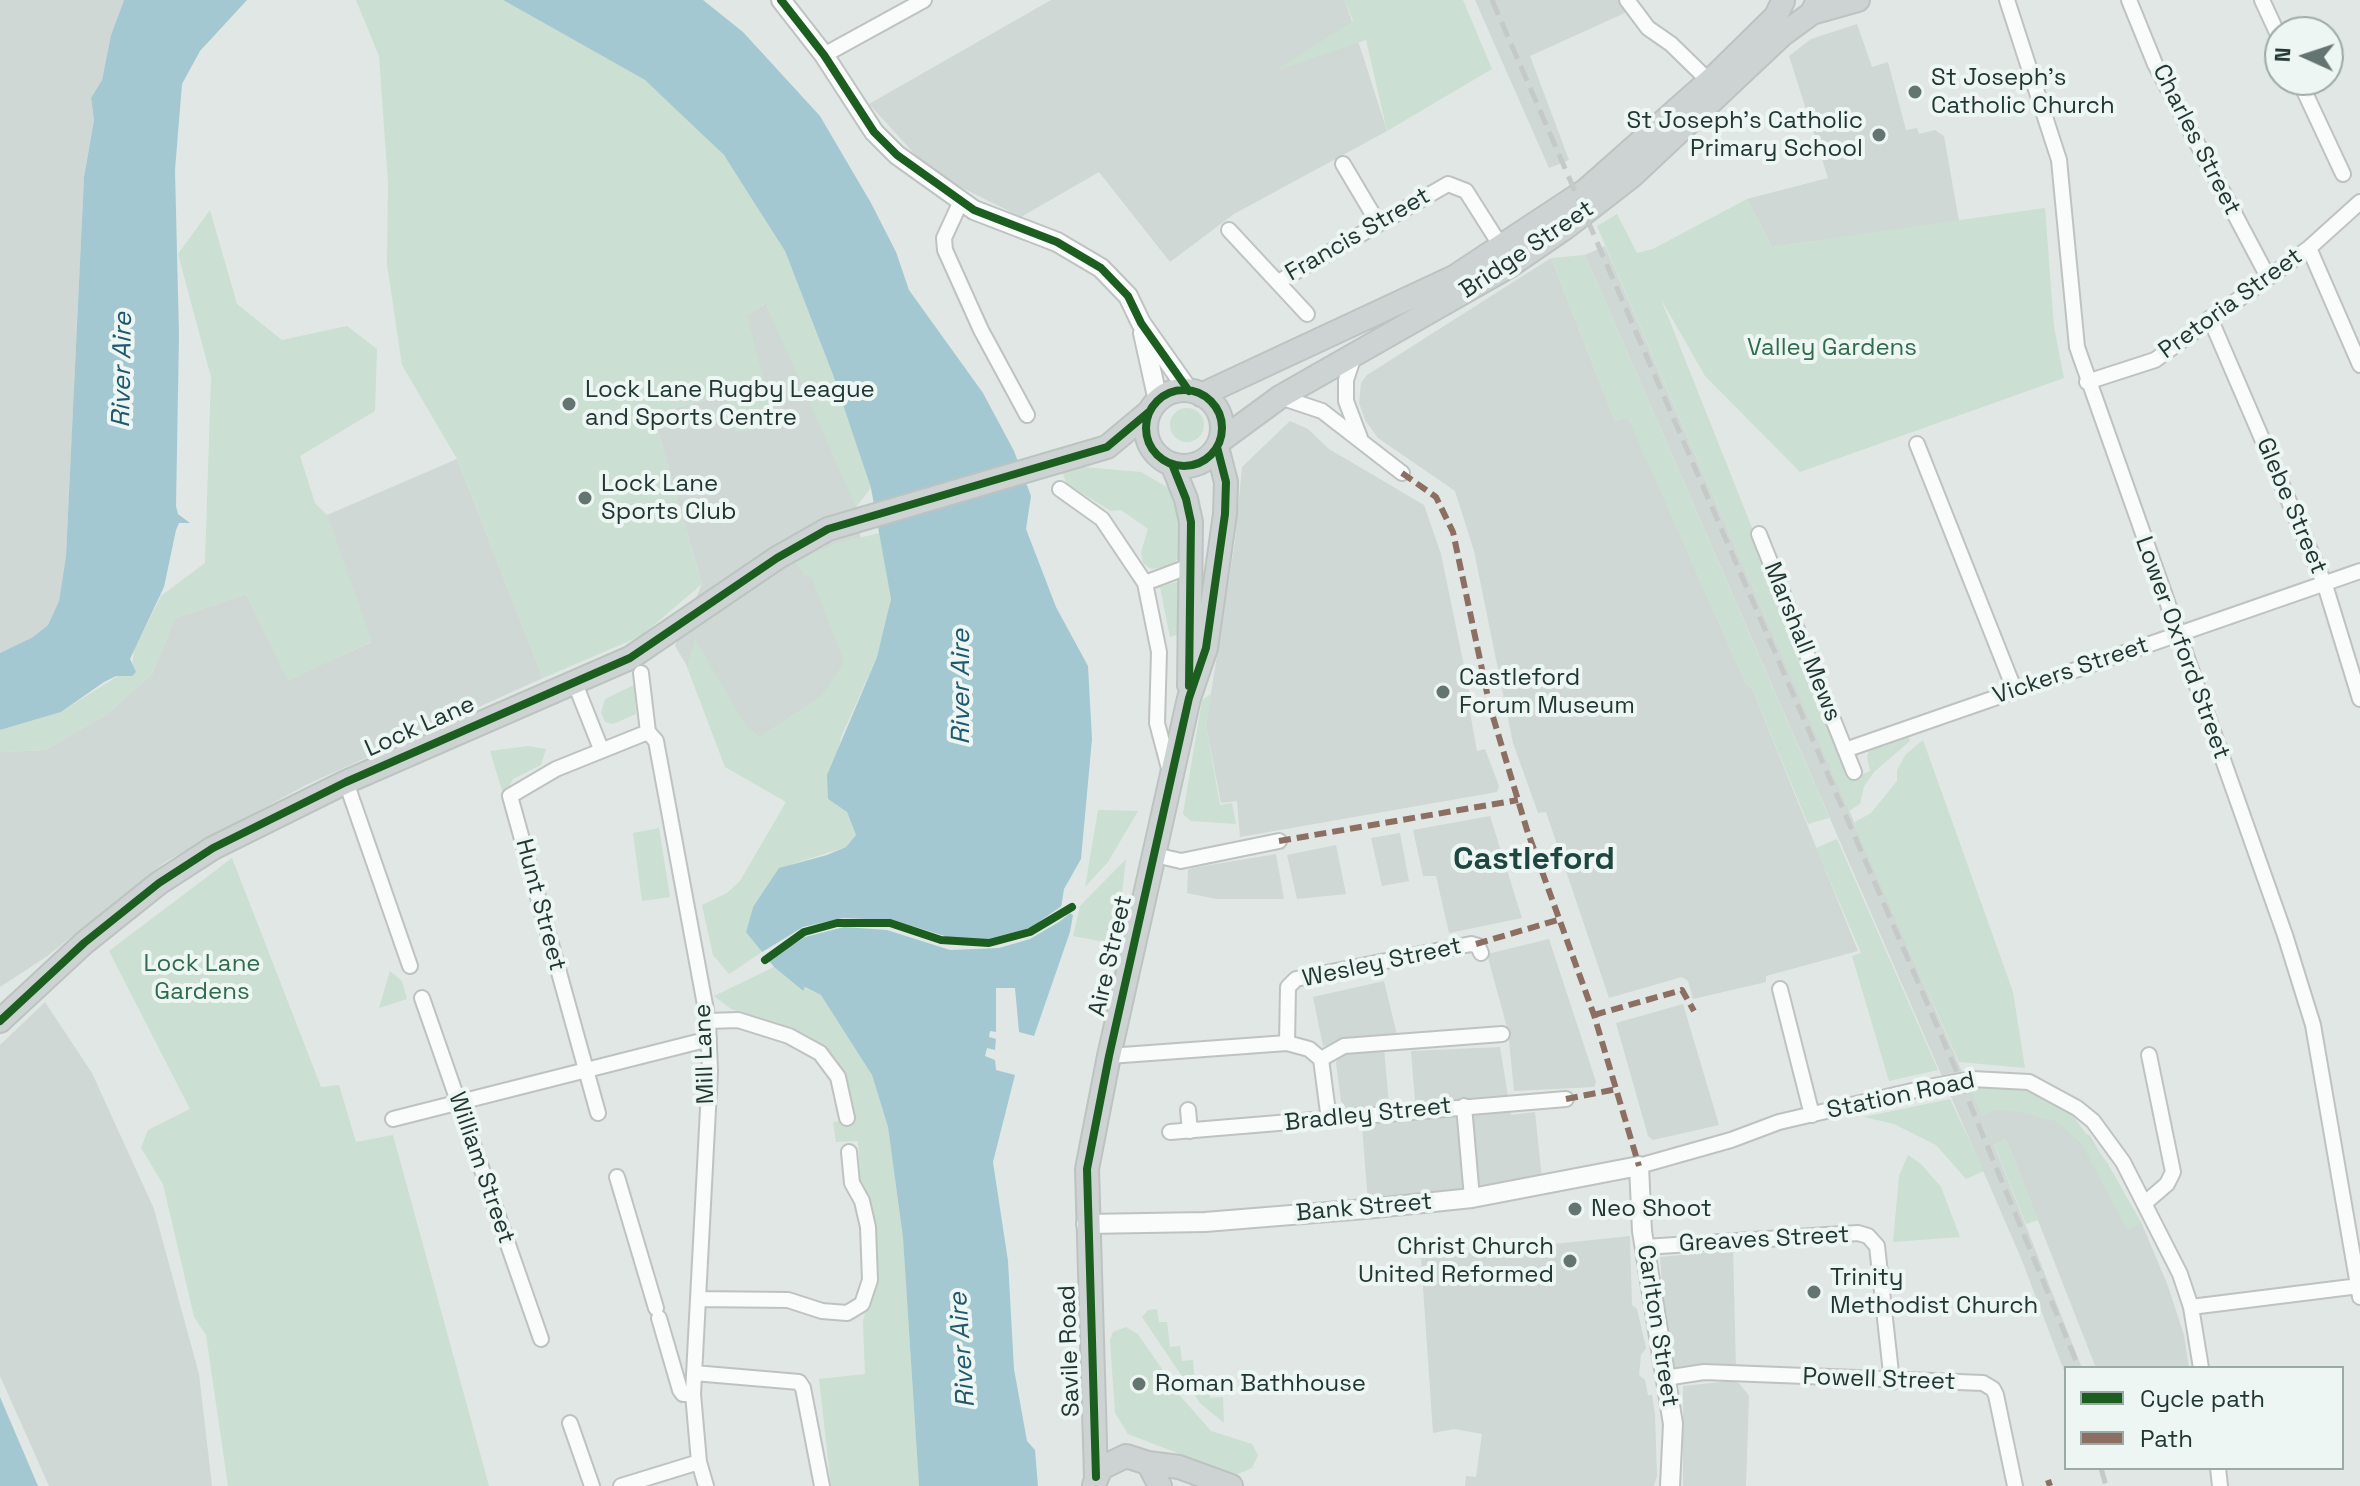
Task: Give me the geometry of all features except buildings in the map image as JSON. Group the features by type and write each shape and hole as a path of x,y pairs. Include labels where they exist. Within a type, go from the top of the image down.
{"main road":[{"name":"Bridge Street","path":"1195,393 1454,277 1586,190 1708,82 1776,16 1783,0"},
{"path":"1783,0 1788,12 1858,0"},
{"name":"Bridge Street","path":"1218,444 1280,397 1533,251 1632,176 1811,10"},
{"path":"1168,393 1195,393 1215,406 1220,418 1218,444 1205,460 1195,465 1107,447 1168,393"},
{"path":"1154,406 1147,436 1166,461"},
{"name":"Aire Street","path":"1086,1224 1087,1169 1109,1056 1172,780 1225,514 1226,482 1218,444"},
{"name":"Lock Lane","path":"0,1021 159,883 213,848 346,782 630,658 777,558 828,529 1107,447"},
{"name":"Aire Street","path":"1166,461 1189,511 1195,655"},
{"name":"Savile Road","path":"1086,1224 1095,1481"},
{"name":"Savile Road","path":"1093,1426 1126,1456"},
{"path":"1095,1481 1108,1462 1126,1456 1179,1467 1231,1486"},
{"path":"1148,1463 1160,1486"}],"street":[{"path":"781,0 824,55 874,132 930,181 961,201 1057,242 1101,268 1128,296 1141,323 1195,393"},
{"path":"824,55 924,0"},
{"path":"1627,0 1648,28 1677,49 1708,82 1718,87 1733,82"},
{"name":"Lower Oxford Street","path":"2007,0 2059,160 2077,347 2087,382 2285,935 2313,1025 2359,1292"},
{"name":"Charles Street","path":"2129,0 2155,64 2268,277"},
{"path":"1708,82 1708,106"},
{"path":"2306,96 2343,174"},
{"path":"1343,164 1378,223"},
{"name":"Francis Street","path":"1278,282 1448,184 1466,191 1501,246"},
{"path":"961,201 944,238 945,250 975,317 1027,415"},
{"name":"Pretoria Street","path":"2087,382 2155,360 2309,248 2360,202"},
{"name":"Francis Street","path":"1229,230 1307,314"},
{"path":"1501,246 1514,255 1533,251"},
{"path":"1496,274 1507,259 1501,246"},
{"path":"2309,248 2360,365"},
{"name":"Glebe Street","path":"2210,318 2325,585 2360,699"},
{"path":"1141,323 1154,406"},
{"path":"1354,356 1346,380 1346,401 1351,421 1362,442"},
{"path":"1280,397 1322,411 1402,473"},
{"path":"1917,444 2015,691"},
{"path":"1060,489 1102,519 1145,583 1159,652 1157,723 1172,780"},
{"name":"Marshall Mews","path":"1759,534 1854,772"},
{"path":"1145,583 1190,566"},
{"name":"Vickers Street","path":"1917,723 2360,571"},
{"path":"1159,652 1195,655"},
{"name":"Mill Lane","path":"641,673 648,732 658,751 708,1021 693,1394"},
{"path":"574,681 601,749"},
{"name":"Marshall Mews","path":"1845,750 1917,723"},
{"name":"Hunt Street","path":"598,1113 510,796 556,769 648,732"},
{"path":"346,782 410,966"},
{"path":"1155,855 1181,861 1279,841"},
{"name":"Wesley Street","path":"1287,1043 1288,987 1296,979 1471,944 1478,946 1481,953"},
{"path":"1780,989 1812,1115"},
{"name":"William Street","path":"422,998 541,1339"},
{"path":"708,1021 738,1020 789,1036 820,1053 838,1077 847,1118"},
{"path":"1321,1059 1344,1046 1502,1034"},
{"path":"393,1119 709,1039"},
{"path":"1109,1056 1287,1043 1309,1049 1321,1059 1329,1120"},
{"path":"2145,1203 2167,1184 2173,1172 2149,1055"},
{"name":"Station Road","path":"1639,1166 1812,1115 1972,1079 2029,1082 2061,1096 2093,1121 2123,1162 2180,1274 2191,1307 2201,1366"},
{"name":"Bradley Street","path":"1170,1132 1566,1099"},
{"path":"1464,1106 1472,1198"},
{"path":"1188,1110 1190,1131"},
{"path":"698,1299 788,1300 822,1311 847,1313 862,1304 870,1280 868,1227 862,1201 852,1183 849,1152"},
{"name":"Bank Street","path":"1086,1224 1205,1222 1472,1198 1639,1166"},
{"name":"Carlton Street","path":"1639,1166 1645,1247 1673,1424 1670,1486"},
{"path":"617,1177 680,1390 683,1394 693,1394 699,1462 706,1486"},
{"name":"Greaves Street","path":"1645,1247 1858,1233 1868,1236 1877,1246 1892,1382"},
{"path":"2191,1307 2359,1292"},
{"name":"Powell Street","path":"1665,1378 1704,1372 1892,1382 1983,1383 1993,1389 2015,1486"},
{"path":"694,1373 799,1382 803,1388 822,1486"},
{"path":"570,1423 592,1486"},
{"path":"621,1486 699,1462"}],"shaded area":[{"path":"0,0 124,0 111,35 102,80 91,98 94,120 84,177 66,557 59,601 48,625 33,637 0,653"},
{"path":"1051,0 1345,0 1387,131 1234,214 1170,262 1099,172 1021,217 932,173 869,104"},
{"path":"1475,0 1620,0 1627,12 1530,56 1569,160 1549,168"},
{"name":"St Joseph's Catholic Primary School","path":"1857,24 1872,67 1888,62 1906,130 1917,128 1919,134 1935,130 1944,136 1959,221 1772,247 1747,199 1828,178 1789,56 1811,39"},
{"path":"1605,246 1970,1090 1994,1085 2090,1136 2142,1224 2168,1286 2184,1335 2189,1366 2095,1366 2006,1139 1994,1145 2081,1366 2064,1366 2064,1371 2021,1258 1585,255"},
{"path":"1551,258 1615,421 1628,417 1746,684 1752,688 1858,951 1766,976 1766,982 1693,999 1688,981 1682,977 1609,998 1546,812 1538,813 1513,743 1474,551 1455,491 1378,438 1365,420 1359,403 1361,383 1367,375"},
{"path":"766,303 856,501 869,608 831,710 751,773 675,646 702,584 653,414 728,394 747,315"},
{"path":"1290,421 1308,429 1329,449 1424,505 1441,554 1470,695 1467,696 1477,751 1485,749 1499,786 1497,792 1240,837 1237,801 1221,803 1206,725 1235,541 1242,467"},
{"path":"457,459 543,678 306,785 165,862 46,957 0,987 0,752 45,750 107,714 152,674 175,618 246,594 288,680 371,642 327,515"},
{"path":"1490,816 1522,918 1449,933 1436,876 1423,876 1413,830"},
{"path":"1400,833 1409,881 1382,886 1371,838"},
{"path":"1336,845 1346,894 1297,899 1287,855"},
{"path":"1276,854 1284,899 1216,899 1187,893 1188,870 1192,868"},
{"path":"1549,939 1596,1082 1594,1087 1514,1091 1508,1031 1487,954"},
{"path":"1384,981 1397,1035 1323,1046 1313,997"},
{"path":"45,1002 92,1073 154,1209 199,1374 212,1486 49,1486 0,1376 0,1045"},
{"path":"1683,1004 1719,1125 1653,1140 1648,1136 1616,1023"},
{"path":"1500,1047 1511,1115 1535,1112 1542,1179 1368,1203 1361,1114 1349,1112 1341,1101 1336,1063 1340,1053 1384,1048 1389,1105 1415,1101 1411,1051"},
{"path":"1630,1236 1632,1305 1637,1309 1646,1348 1641,1355 1639,1375 1645,1380 1648,1395 1652,1395 1655,1414 1657,1476 1654,1486 1465,1486 1466,1476 1476,1477 1482,1434 1454,1429 1433,1433 1421,1258"},
{"path":"1733,1250 1736,1368 1669,1372 1660,1257"},
{"path":"1731,1381 1739,1383 1749,1396 1746,1486 1683,1486 1683,1386"}],"green space":[{"name":"Lock Lane Rugby League and Sports Centre","path":"356,0 503,0 645,80 667,97 733,165 785,251 833,375 871,488 856,507 765,303 747,316 776,424 735,433 727,394 653,414 702,584 641,636 543,678 457,459 402,365 387,264 388,182 379,56"},
{"path":"1345,0 1463,0 1492,69 1387,131 1366,40 1273,72 1353,21"},
{"name":"Valley Gardens","path":"1747,199 1772,247 2045,208 2054,327 2064,378 1800,472 1705,376 1661,299 1852,779 1870,771 1867,757 1871,746 1908,733 1910,741 1874,772 1864,786 1860,804 1849,811 1597,226 1617,214 1637,253 1653,249"},
{"path":"210,210 237,304 282,340 347,326 377,349 375,411 300,456 315,503 327,515 372,641 288,681 246,594 175,618 152,674 107,714 45,750 0,752 0,730 61,712 132,667 134,650 161,596 205,563 211,377 178,254"},
{"path":"1585,255 1829,818 1808,824 1752,688 1746,684 1628,418 1615,421 1551,258"},
{"path":"1187,408 1199,413 1204,425 1199,437 1187,442 1175,437 1170,425 1175,413"},
{"path":"1083,467 1141,472 1172,490 1178,505 1183,552 1172,566 1151,569 1143,563 1141,552 1148,529 1121,510 1111,511 1067,484 1062,472"},
{"path":"880,533 891,599 886,625 877,657 841,737 828,799 847,812 856,835 846,847 792,864 753,907 746,931 762,952 729,974 713,955 702,905 727,893 740,881 786,802 725,767 687,667 695,639 747,727 760,736 821,696 844,662 811,576 804,575 795,562 837,543"},
{"path":"1184,580 1180,634 1170,637 1160,587"},
{"path":"634,685 636,714 613,724 605,722 601,712 605,699"},
{"path":"1211,694 1206,725 1220,805 1232,803 1236,824 1191,821 1183,814 1202,700"},
{"path":"1923,740 2013,992 2025,1068 1959,1062 1857,832 1855,822 1871,813 1897,781 1897,770 1906,754"},
{"path":"528,746 546,749 541,765 513,779 504,797 490,751"},
{"path":"1098,810 1138,811 1108,862 1085,887"},
{"path":"659,828 670,897 642,901 633,833"},
{"path":"1837,839 1938,1070 1889,1081 1852,956 1861,953 1816,848"},
{"name":"Lock Lane Gardens","path":"232,858 321,1087 339,1085 356,1142 393,1135 489,1486 228,1486 206,1335 194,1317 163,1184 141,1148 148,1130 190,1109 109,951"},
{"path":"1126,859 1116,944 1073,936 1080,906"},
{"path":"774,967 802,991 804,987 821,995 827,1002 872,1075 888,1127 903,1238 919,1486 831,1486 819,1379 865,1374 863,1322 874,1272 861,1191 858,1141 836,1142 833,1122 855,1120 855,1114 844,1079 831,1054 809,1036 731,1009 714,996"},
{"path":"390,971 402,981 407,999 379,1008"},
{"path":"1994,1085 2024,1088 2051,1099 2071,1113 2108,1164 2142,1224 2127,1230 2082,1145 2057,1122 2015,1111 1997,1110 1982,1116 1970,1090"},
{"path":"1950,1099 1984,1171 1966,1179 1936,1145 1894,1124 1864,1117"},
{"path":"2006,1139 2038,1220 2026,1224 1994,1144"},
{"path":"1908,1155 1921,1164 1941,1187 1960,1237 1893,1242 1899,1176"},
{"path":"1157,1309 1159,1322 1167,1322 1170,1347 1180,1346 1182,1361 1193,1360 1195,1383 1209,1382 1210,1398 1223,1397 1224,1423 1200,1403 1142,1317 1148,1310"},
{"path":"1126,1327 1138,1334 1182,1398 1211,1431 1252,1444 1258,1455 1252,1468 1238,1474 1229,1473 1128,1434 1115,1413 1110,1340 1113,1332"}],"water":[{"name":"River Aire","path":"124,0 247,0 200,51 182,84 175,170 179,335 176,506 178,514 190,523 179,523 176,530 164,587 130,659 136,672 132,676 116,676 104,682 61,712 0,730 0,653 33,637 48,625 59,601 66,556 84,177 94,120 91,98 102,80 111,35"},
{"name":"River Aire","path":"503,0 703,0 743,32 820,116 871,203 896,252 909,290 983,393 1014,451 1031,496 1026,529 1056,607 1088,666 1092,739 1081,859 1064,889 1061,908 1073,915 1070,932 1034,1036 1019,1032 1015,988 996,988 996,1032 990,1031 989,1037 996,1039 995,1050 987,1048 985,1056 995,1060 996,1070 1015,1075 993,1162 1008,1261 1014,1369 1027,1441 1035,1450 1038,1486 919,1486 903,1238 888,1127 872,1075 821,995 805,987 803,991 774,967 746,932 753,907 779,868 846,847 856,835 847,812 828,799 827,775 877,657 891,599 871,488 833,375 785,251 724,155 645,80"},
{"path":"0,1397 38,1486 0,1486"}],"pier":[{"path":"1066,903 1073,911 1059,922 1030,939 999,948 950,950 887,930 844,927 805,937 766,962 759,954 803,927 843,918 892,920 958,940 994,939 1030,928"}],"railway":[{"path":"1492,0 1953,1063 2078,1366"},
{"path":"2102,1470 2106,1486"}],"marked path":[{"path":"1402,473 1436,497 1453,532 1490,707 1527,830 1594,1015 1639,1166"},
{"path":"1279,841 1518,800"},
{"path":"1476,944 1561,919"},
{"path":"1594,1015 1682,990 1694,1011"},
{"path":"1566,1099 1617,1089"},
{"path":"2048,1480 2050,1486"}],"cycle path":[{"path":"781,0 824,55 874,132 897,155 974,210 1057,242 1101,268 1128,296 1141,323 1189,391"},
{"path":"1184,390 1198,393 1211,401 1219,414 1222,428 1219,442 1211,455 1198,463 1184,466 1170,463 1157,455 1149,442 1146,428 1149,414 1157,401 1170,393 1184,390"},
{"path":"0,1021 84,943 159,883 213,848 346,782 630,658 777,558 828,529 1107,447 1150,411"},
{"path":"1096,1477 1087,1169 1109,1056 1189,698 1206,648 1225,514 1226,482 1217,447"},
{"path":"1172,464 1186,499 1191,522 1189,686"},
{"path":"765,960 804,932 837,923 890,923 941,940 989,943 1030,932 1072,907"}],"place":[{"name":"St Joseph's Catholic Church","path":"1915,92"},
{"name":"St Joseph's Catholic Primary School","path":"1879,135"},
{"name":"Lock Lane Rugby League and Sports Centre","path":"569,404"},
{"name":"Lock Lane Sports Club","path":"585,498"},
{"name":"Castleford Forum Museum","path":"1443,692"},
{"name":"Neo Shoot","path":"1575,1209"},
{"name":"Christ Church United Reformed","path":"1570,1261"},
{"name":"Trinity Methodist Church","path":"1814,1292"},
{"name":"Roman Bathhouse","path":"1139,1384"}],"district":[{"name":"Castleford","path":"1534,860"}]}
